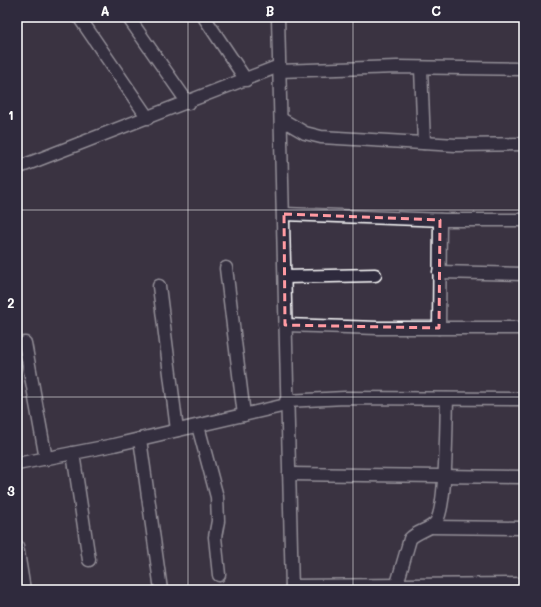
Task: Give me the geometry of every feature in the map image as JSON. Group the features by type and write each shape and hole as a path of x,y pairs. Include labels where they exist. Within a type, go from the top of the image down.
{"street":[{"path":"79,17 148,118"},
{"path":"128,17 188,102"},
{"path":"204,17 246,80"},
{"path":"278,17 284,214 286,403 292,588 397,584 524,584"},
{"path":"17,168 279,68 524,69"},
{"path":"420,68 424,143"},
{"path":"280,119 305,133 321,137 424,143 524,144"},
{"path":"284,214 440,220 524,220"},
{"path":"439,328 440,220"},
{"path":"226,268 244,415"},
{"path":"439,272 524,274"},
{"path":"285,277 375,275"},
{"path":"159,286 177,430"},
{"path":"285,325 378,328 524,328"},
{"path":"25,343 46,459"},
{"path":"17,464 198,426 286,403 345,398 524,399"},
{"path":"431,527 439,517 444,476 447,399"},
{"path":"198,426 217,498 218,521 216,537 219,575"},
{"path":"140,439 161,590"},
{"path":"73,453 89,560"},
{"path":"288,474 524,477"},
{"path":"397,584 410,539 414,534 431,527 524,528"},
{"path":"17,546 24,590"}],"highlighted area":[{"path":"284,214 440,220 439,328 285,325"}]}
